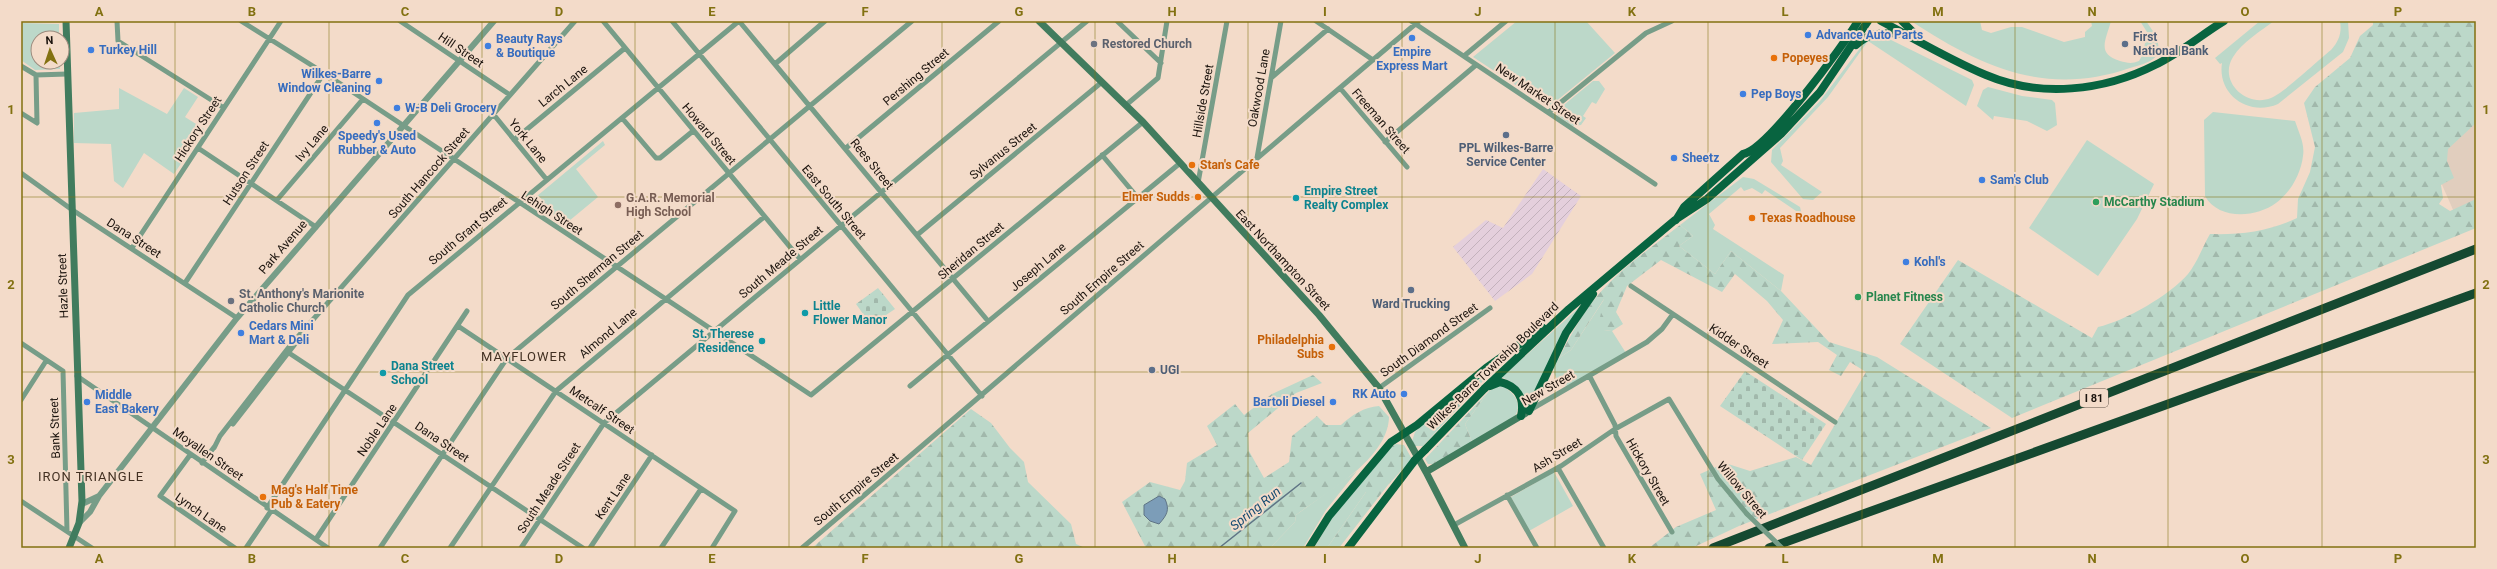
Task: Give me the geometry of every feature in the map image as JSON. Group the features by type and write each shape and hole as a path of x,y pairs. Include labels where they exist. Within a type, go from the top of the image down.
{"highway":[{"path":"2404,277 2476,246"},
{"name":"I 81","path":"1713,548 2476,249"},
{"name":"I 81","path":"1769,548 2476,293"}],"main road":[{"name":"Hazle Street","path":"66,21 71,209 82,504 79,523 70,534 69,548"},
{"name":"East Northampton Street","path":"1039,21 1126,104 1210,198 1319,315 1379,388 1426,472 1465,548"},
{"name":"Wilkes-Barre Township Boulevard","path":"1675,220 1684,206 1743,154 1750,153 1780,122 1815,82 1858,21"},
{"name":"Wilkes-Barre Township Boulevard","path":"1348,548 1415,460 1484,389 1569,309 1613,274 1675,220 1707,199 1784,131 1820,92 1868,21"},
{"path":"1881,21 1986,76 2037,88 2079,88 2115,82 2155,65 2184,49 2223,21"},
{"path":"1902,21 1926,45"},
{"path":"1849,51 1866,37 1878,32 1903,33"},
{"path":"1529,410 1570,327 1591,297 1613,274"},
{"path":"1309,548 1326,520 1346,493 1391,442 1417,425 1486,368 1569,309"},
{"path":"1484,389 1500,382 1514,388 1523,404 1521,416"},
{"name":"New Street","path":"1426,472 1529,410"}],"street":[{"path":"117,21 118,41 224,108"},
{"name":"Lehigh Street","path":"241,21 324,73 455,159 518,203 811,395"},
{"name":"Hickory Street","path":"132,248 281,21"},
{"name":"Hill Street","path":"400,21 510,95"},
{"name":"Park Avenue","path":"79,523 90,512 99,496 237,318 494,21"},
{"name":"South Hancock Street","path":"214,448 215,442 289,347 298,339 575,21"},
{"name":"Howard Street","path":"603,21 728,174 800,259"},
{"name":"East South Street","path":"672,21 982,396"},
{"name":"South Grant Street","path":"246,548 269,509 345,390 408,295 739,21"},
{"name":"Rees Street","path":"739,21 846,148 988,321"},
{"path":"775,64 825,21"},
{"name":"South Sherman Street","path":"380,548 507,358 912,21"},
{"name":"Pershing Street","path":"846,148 999,21"},
{"name":"South Meade Street","path":"521,548 604,423 1087,21"},
{"path":"1117,21 1161,63"},
{"path":"1126,104 1158,78 1167,21"},
{"name":"Hillside Street","path":"1198,184 1227,21"},
{"name":"Oakwood Lane","path":"1257,158 1281,21"},
{"path":"1316,21 1373,60"},
{"path":"1495,21 1503,23"},
{"path":"1549,112 1646,33 1672,21"},
{"name":"New Market Street","path":"1415,22 1476,65 1549,112 1655,184"},
{"name":"South Empire Street","path":"802,548 982,396 1210,198 1373,60 1415,22"},
{"path":"1464,56 1503,23"},
{"path":"1271,78 1328,29"},
{"name":"Larch Lane","path":"514,140 625,48"},
{"path":"1385,142 1476,65"},
{"path":"21,66 36,75 67,74"},
{"name":"Hutson Street","path":"185,283 324,73"},
{"path":"21,113 37,124 36,75"},
{"name":"Sylvanus Street","path":"917,234 1102,82"},
{"name":"Freeman Street","path":"1340,88 1407,167"},
{"name":"Ivy Lane","path":"277,200 363,99"},
{"name":"York Lane","path":"494,115 547,180"},
{"path":"622,118 656,158 660,158 693,131"},
{"name":"Sheridan Street","path":"811,395 1142,122"},
{"path":"198,148 316,227"},
{"path":"1102,155 1138,198"},
{"name":"Joseph Lane","path":"910,386 1179,164"},
{"name":"Dana Street","path":"21,173 71,209 237,318"},
{"name":"Almond Lane","path":"450,548 556,391 764,217"},
{"name":"Kidder Street","path":"1631,286 1835,422"},
{"name":"South Diamond Street","path":"1379,388 1490,308"},
{"name":"Noble Lane","path":"316,539 395,423 467,311"},
{"name":"New Street","path":"1529,410 1590,377 1656,335 1673,314"},
{"name":"Metcalf Street","path":"458,326 735,511 712,548"},
{"name":"South Hancock Street","path":"202,463 290,353 298,339"},
{"path":"21,343 46,361 21,400"},
{"name":"Dana Street","path":"290,353 583,548"},
{"name":"Bank Street","path":"46,361 63,371 70,534"},
{"name":"Moyallen Street","path":"77,376 190,455 328,548"},
{"name":"Hickory Street","path":"1590,377 1615,425 1616,436 1672,532"},
{"name":"Ash Street","path":"1454,525 1558,468 1615,430 1669,399"},
{"name":"Willow Street","path":"1669,399 1718,479 1747,514 1782,548"},
{"name":"Lynch Lane","path":"190,455 160,496 235,548"},
{"name":"Kent Lane","path":"590,548 652,455"},
{"path":"1558,468 1604,548"},
{"path":"661,548 700,489"},
{"path":"1507,495 1537,548"},
{"path":"82,504 99,496"},
{"path":"22,504 92,548"}],"shaded area":[{"path":"2476,117 2476,222 2461,228 2429,155"},
{"path":"1543,169 1581,196 1532,274 1495,301 1453,247 1486,220 1503,228"}],"green space":[{"path":"1517,21 1586,21 1615,53 1549,107 1473,57"},
{"path":"1911,21 1980,21 1982,30 1991,33 2011,27 2022,27 2064,42 2085,37 2085,32 2092,26 2091,21 2111,21 2105,40 2105,50 2113,58 2120,61 2134,63 2139,61 2143,54 2147,32 2140,21 2146,21 2157,37 2159,50 2158,54 2148,62 2099,76 2070,79 2042,78 2015,73 1989,64 1963,52"},
{"path":"2260,21 2274,21 2241,46 2233,57 2229,66 2229,75 2232,83 2244,96 2252,99 2262,100 2277,95 2331,50 2339,37 2341,29 2340,21 2348,21 2349,38 2343,52 2278,104 2256,108 2237,100 2230,93 2225,85 2222,74 2222,63 2220,64 2215,58"},
{"path":"2373,21 2476,21 2476,123 2448,149 2447,161 2454,178 2441,185 2443,198 2439,204 2450,211 2476,199 2476,228 2012,418 1900,344 1958,260 2092,338 2098,327 2134,313 2159,298 2180,282 2194,265 2210,234 2233,234 2266,229 2297,218 2298,199 2310,172 2315,147 2304,103 2315,87 2350,58 2360,36 2373,25"},
{"path":"21,23 59,24 59,30 30,30 30,66 21,60"},
{"path":"1883,36 1972,80 1974,85 1966,106 1868,41 1828,97 1780,148 1783,161 1781,165 1822,192 1813,200 1803,199 1771,162 1772,150 1820,101 1864,43 1868,40"},
{"path":"1593,81 1599,81 1605,89 1596,104 1592,102 1583,116 1586,118 1581,125 1573,126 1557,115 1559,109"},
{"path":"1988,87 2022,96 2052,100 2055,103 2057,125 2047,131 2027,121 1994,116 1993,120 1977,106 1983,90"},
{"path":"119,88 167,114 184,88 198,97 185,117 204,129 174,174 144,153 123,188 114,181 111,144 74,143 74,113 119,109"},
{"path":"2213,112 2295,121 2303,147 2302,163 2294,182 2286,194 2276,203 2258,212 2238,214 2228,213 2219,209 2211,204 2205,196 2204,120"},
{"name":"McCarthy Stadium","path":"2087,140 2154,184 2137,219 2098,276 2029,228"},
{"path":"603,141 605,145 576,169 598,197 569,221 557,220 543,204 541,198 537,196"},
{"path":"1743,177 1754,179 1800,207 1802,215 1765,190 1762,194 1752,188 1744,191 1741,187 1709,214 1715,225 1713,229 1784,275 1781,291 1731,251 1715,274 1679,246 1693,236 1680,225"},
{"path":"1680,225 1693,236 1679,246 1715,274 1731,251 1781,291 1829,342 1877,357 1991,428 1739,526 1692,548 1649,548 1676,527 1716,510 1700,474 1725,463 1750,471 1796,457 1811,465 1866,372 1850,362 1841,376 1829,370 1837,355 1818,342 1772,344 1783,320 1767,301 1735,274 1722,292 1661,260 1627,286 1616,312 1623,324 1612,331 1604,330 1599,322 1604,299 1571,350 1559,358 1577,325 1607,285 1627,267"},
{"path":"878,288 895,309 871,325 856,304"},
{"path":"1605,298 1604,330 1612,331 1626,353 1568,386 1559,384 1554,373 1554,366 1559,358 1571,350"},
{"path":"1584,303 1527,406 1514,384 1502,377"},
{"path":"1495,368 1423,446 1415,446 1412,441 1415,432 1424,423"},
{"path":"1745,371 1826,424 1802,460 1720,406"},
{"path":"1313,375 1322,383 1296,393 1248,433 1249,451 1264,478 1289,462 1292,436 1317,416 1326,425 1341,425 1358,412 1379,406 1389,417 1386,432 1378,447 1367,460 1339,485 1296,515 1295,522 1270,548 1146,548 1122,502 1150,482 1180,490 1185,481 1187,463 1217,445 1207,426 1235,404 1244,415 1272,394"},
{"path":"1501,385 1516,398 1518,406 1515,416 1472,442 1465,424 1489,391"},
{"path":"1489,391 1465,424 1472,442 1433,464 1428,464 1425,459"},
{"path":"971,409 991,423 1010,448 1024,462 1028,482 1071,524 1076,544 1085,548 812,548"},
{"path":"1396,444 1404,445 1412,459 1388,485 1339,548 1327,548 1366,492 1366,481 1391,447"},
{"path":"1391,447 1366,492 1327,548 1314,548 1332,518"},
{"path":"1357,471 1326,510 1303,548 1270,548 1295,522 1296,515"},
{"path":"1554,472 1573,506 1529,531 1511,497"}],"water":[{"path":"1159,496 1165,499 1167,503 1167,512 1159,524 1150,521 1144,515 1144,505"}],"waterway":[{"name":"Spring Run","path":"1219,548 1301,483"}],"place":[{"name":"Advance Auto Parts","path":"1808,35"},
{"name":"Empire Express Mart","path":"1412,38"},
{"name":"Restored Church","path":"1094,44"},
{"name":"First National Bank","path":"2125,44"},
{"name":"Beauty Rays & Boutique","path":"488,46"},
{"name":"Turkey Hill","path":"91,50"},
{"name":"Popeyes","path":"1774,58"},
{"name":"Wilkes-Barre Window Cleaning","path":"379,81"},
{"name":"Pep Boys","path":"1743,94"},
{"name":"W-B Deli Grocery","path":"397,108"},
{"name":"Speedy's Used Rubber & Auto","path":"377,123"},
{"name":"PPL Wilkes-Barre Service Center","path":"1506,135"},
{"name":"Sheetz","path":"1674,158"},
{"name":"Stan's Cafe","path":"1192,165"},
{"name":"Sam's Club","path":"1982,180"},
{"name":"Elmer Sudds","path":"1198,197"},
{"name":"Empire Street Realty Complex","path":"1296,198"},
{"name":"McCarthy Stadium","path":"2096,202"},
{"name":"G.A.R. Memorial High School","path":"618,205"},
{"name":"Texas Roadhouse","path":"1752,218"},
{"name":"Kohl's","path":"1906,262"},
{"name":"Ward Trucking","path":"1411,290"},
{"name":"Planet Fitness","path":"1858,297"},
{"name":"St. Anthony's Marionite Catholic Church","path":"231,301"},
{"name":"Little Flower Manor","path":"805,313"},
{"name":"Cedars Mini Mart & Deli","path":"241,333"},
{"name":"St. Therese Residence","path":"762,341"},
{"name":"Philadelphia Subs","path":"1332,347"},
{"name":"UGI","path":"1152,370"},
{"name":"Dana Street School","path":"383,373"},
{"name":"RK Auto","path":"1404,394"},
{"name":"Middle East Bakery","path":"87,402"},
{"name":"Bartoli Diesel","path":"1333,402"},
{"name":"Mag's Half Time Pub & Eatery","path":"263,497"}],"district":[{"name":"MAYFLOWER","path":"524,356"},
{"name":"IRON TRIANGLE","path":"91,476"}]}
